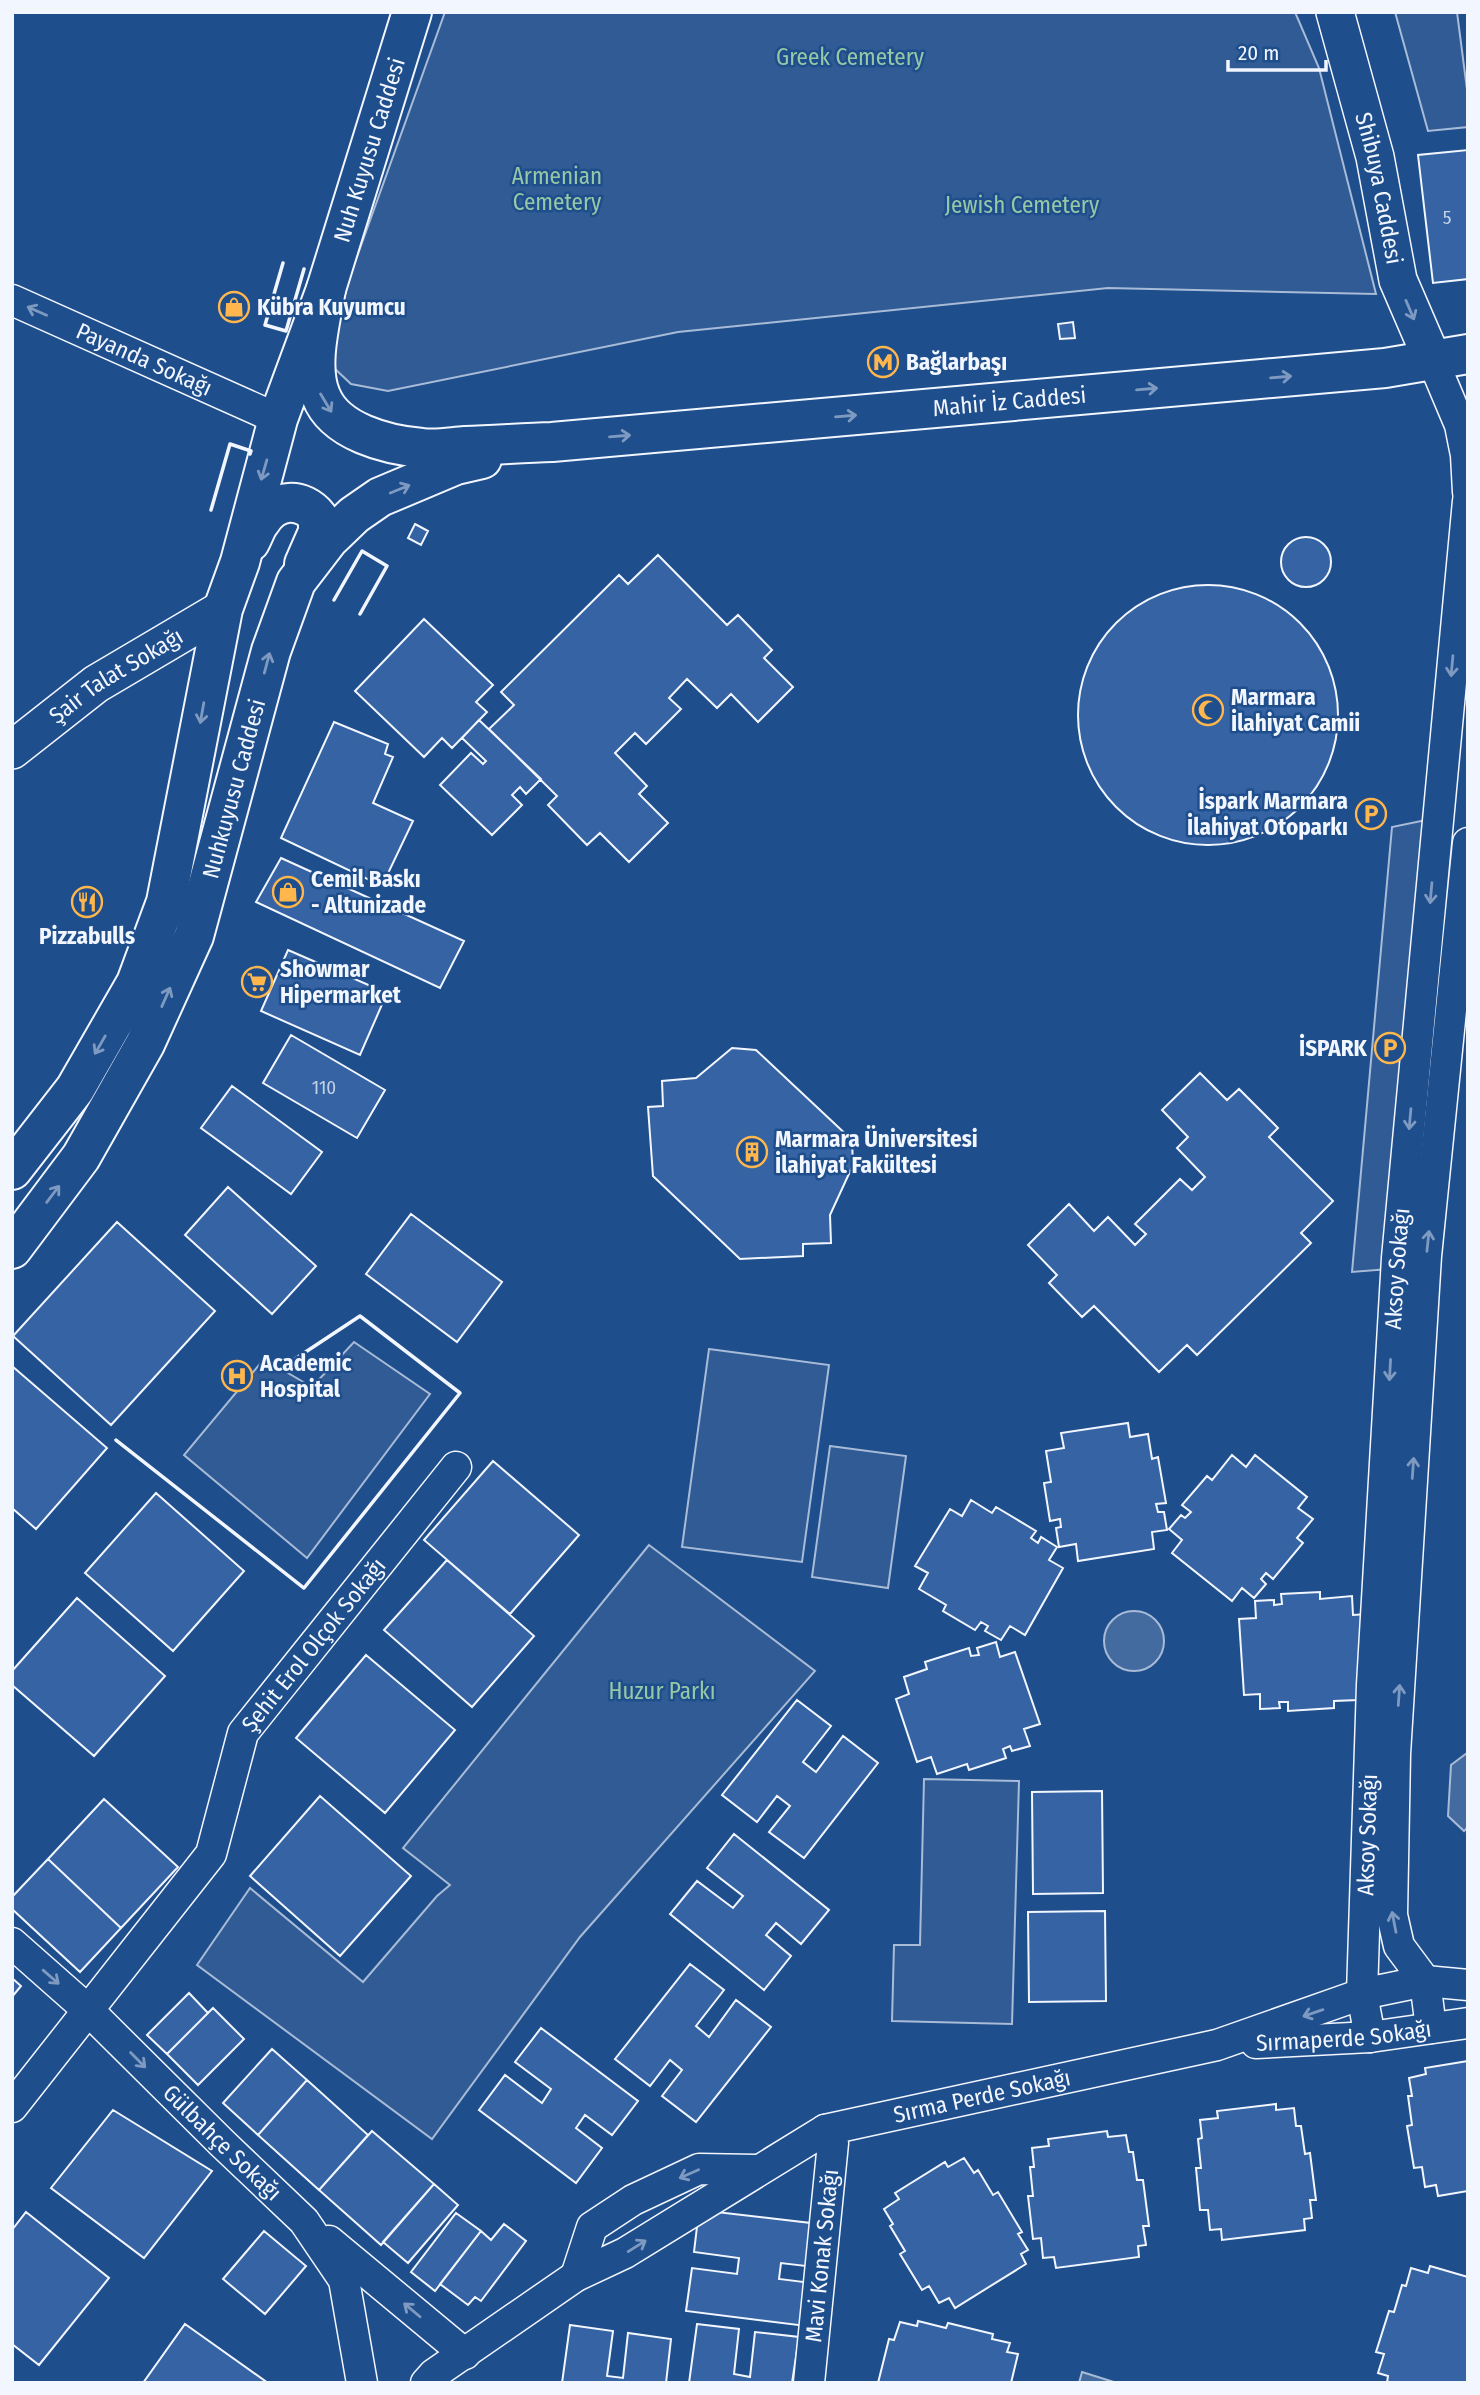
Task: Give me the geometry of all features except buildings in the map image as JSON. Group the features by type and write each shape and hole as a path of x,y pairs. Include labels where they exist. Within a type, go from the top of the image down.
{"main road":[{"name":"Nuh Kuyusu Caddesi","path":"326,289 406,14"},
{"name":"Nuhkuyusu Caddesi","path":"12,1170 75,1089 135,983 166,902 223,609 240,562 278,419 326,289"},
{"path":"326,289 316,349 317,378 321,396 330,412 341,422 387,442 424,449 552,442"},
{"name":"Mahir İz Caddesi","path":"552,442 1385,368 1450,358"},
{"name":"Nuhkuyusu Caddesi","path":"12,1249 81,1157 145,1044 194,936 271,651 296,582 329,539 380,497 456,465 552,442"},
{"path":"240,562 261,519 275,508 292,501 309,506 318,517 318,532 296,582"}],"street":[{"name":"Shibuya Caddesi","path":"1335,12 1375,157 1398,280 1450,358"},
{"name":"Payanda Sokağı","path":"12,300 278,419"},
{"path":"1450,358 1466,455 1468,492"},
{"name":"Aksoy Sokağı","path":"1370,2037 1362,1994 1371,1685 1397,1258 1468,500"},
{"name":"Şair Talat Sokağı","path":"12,750 96,684 223,609"},
{"name":"Aksoy Sokağı","path":"1431,2028 1425,1981 1399,1946 1392,1915 1395,1755 1426,1256 1468,843"},
{"name":"Şehit Erol Olçok Sokağı","path":"12,2107 211,1854 243,1732 456,1467"},
{"name":"Gülbahçe Sokağı","path":"12,1943 89,2011 304,2221 344,2280 362,2383"},
{"path":"1217,2045 1362,1994 1425,1981 1468,1985"},
{"name":"Sırmaperde Sokağı","path":"1217,2045 1370,2037 1468,2023"},
{"name":"Sırma Perde Sokağı","path":"426,2383 434,2374 576,2276 625,2253 825,2130 1217,2045"},
{"name":"Mavi Konak Sokağı","path":"809,2383 832,2143 825,2130"},
{"path":"576,2276 592,2227 633,2200 699,2169 756,2170"},
{"path":"304,2221 469,2351"}],"shaded area":[{"path":"445,12 1295,12 1319,68 1376,294 1108,288 678,332 388,391 351,384 332,366 336,315"},
{"path":"1395,12 1457,12 1468,97 1468,127 1428,131"},
{"name":"İSPARK","path":"1426,820 1389,1269 1352,1272 1392,827"},
{"path":"354,1342 430,1394 307,1558 184,1455 264,1359 312,1387"},
{"path":"709,1349 829,1365 802,1562 682,1547"},
{"path":"830,1446 906,1456 888,1588 812,1577"},
{"name":"Huzur Parkı","path":"649,1545 815,1671 580,1937 432,2139 197,1965 250,1888 363,1982 437,1896 450,1885 403,1848"},
{"path":"1134,1611 1151,1616 1159,1624 1164,1641 1159,1658 1151,1666 1134,1671 1117,1666 1109,1658 1104,1641 1109,1624 1117,1616"},
{"path":"1467,1753 1468,1827 1464,1831 1448,1816 1451,1765"},
{"path":"924,1779 1019,1781 1012,2024 892,2021 894,1945 920,1945"},
{"path":"1082,2372 1117,2383 1079,2383"}],"wall":[{"path":"283,263 265,325 286,331 304,269"},
{"path":"211,510 230,444 251,451 250,454"},
{"path":"334,600 362,551 387,566 360,614"},
{"path":"116,1440 304,1588 460,1393 360,1316 295,1359"}],"place":[{"name":"Kübra Kuyumcu","path":"234,307"},
{"name":"Bağlarbaşı","path":"883,362"},
{"name":"Marmara İlahiyat Camii","path":"1208,710"},
{"name":"İspark Marmara İlahiyat Otoparkı","path":"1371,814"},
{"name":"Cemil Baskı - Altunizade","path":"288,892"},
{"name":"Pizzabulls","path":"87,902"},
{"name":"Showmar Hipermarket","path":"257,982"},
{"name":"İSPARK","path":"1390,1048"},
{"name":"Marmara Üniversitesi İlahiyat Fakültesi","path":"752,1152"},
{"name":"Academic Hospital","path":"237,1376"}],"park label":[{"name":"Greek Cemetery","path":"850,57"},
{"name":"Armenian Cemetery","path":"557,189"},
{"name":"Jewish Cemetery","path":"1022,205"}]}
